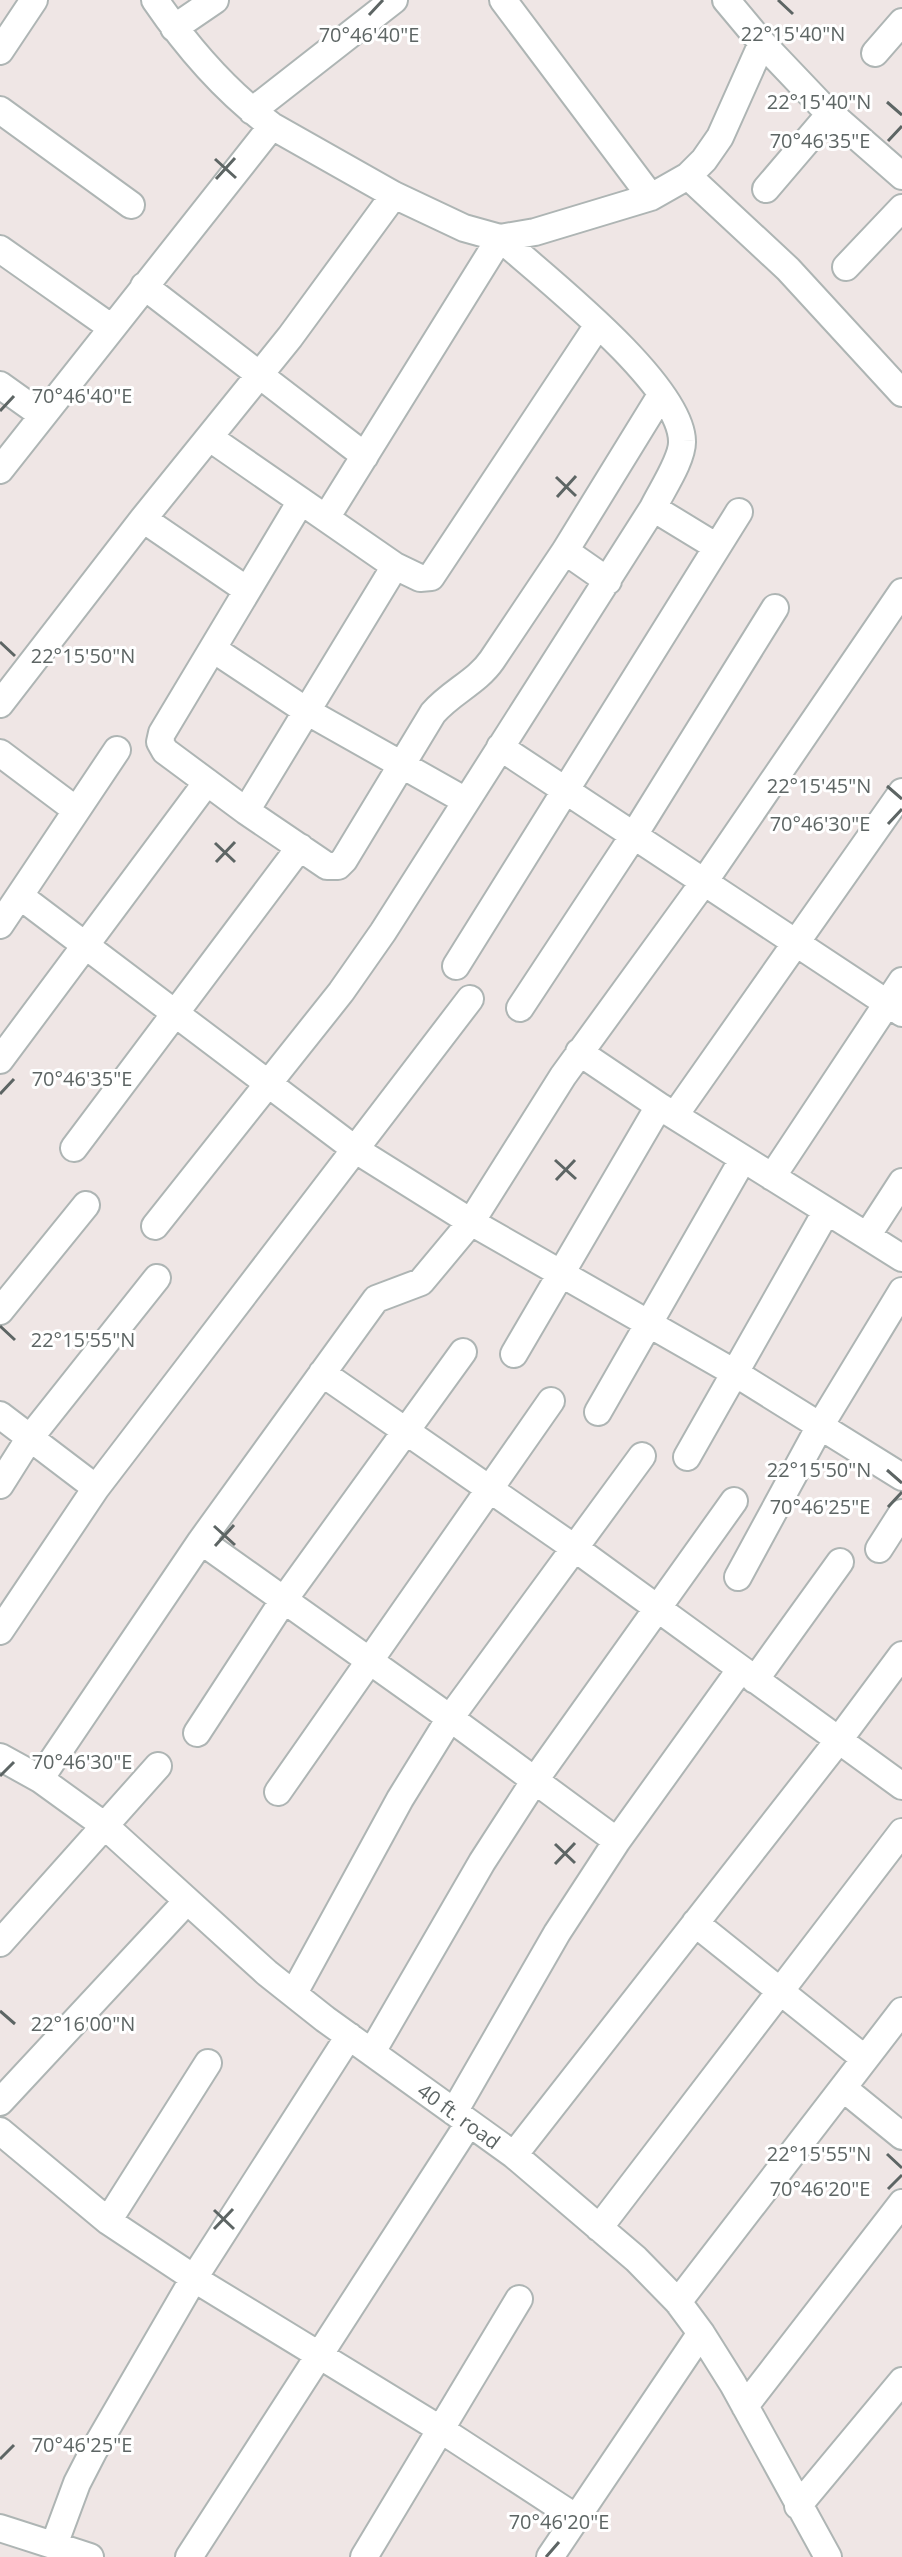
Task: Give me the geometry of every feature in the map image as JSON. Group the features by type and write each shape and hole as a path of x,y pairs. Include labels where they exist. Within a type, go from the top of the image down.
{"street":[{"path":"0,51 34,0"},
{"path":"155,0 174,28 216,76 262,119 394,195 464,228 500,238 618,343 670,407 682,440 681,452 653,508 383,932 341,992 155,1226"},
{"path":"174,28 215,0"},
{"path":"0,470 144,286 262,119 394,0"},
{"path":"503,0 651,197"},
{"path":"726,0 830,114 902,176"},
{"path":"875,53 902,22"},
{"path":"326,518 500,238 562,225 651,197 688,176 720,137 762,43"},
{"path":"0,110 131,205"},
{"path":"766,189 830,114"},
{"path":"688,176 788,269 902,393"},
{"path":"0,704 143,519 260,375 394,195"},
{"path":"846,267 902,208"},
{"path":"0,249 112,328"},
{"path":"144,286 365,456"},
{"path":"210,438 395,566 420,578 431,577 598,325"},
{"path":"0,385 42,415"},
{"path":"301,501 162,733 160,742 165,751 246,811 327,866 338,866 444,701 485,670 565,551 661,395"},
{"path":"653,508 717,547"},
{"path":"456,966 739,512"},
{"path":"143,519 247,590"},
{"path":"565,551 608,581"},
{"path":"246,811 395,566"},
{"path":"40,1779 201,1541 376,1299 421,1282 471,1222 579,1052 704,882 902,592"},
{"path":"520,1008 634,835 775,608"},
{"path":"213,649 308,712 466,801"},
{"path":"500,747 894,1008"},
{"path":"0,925 117,750"},
{"path":"0,753 76,810"},
{"path":"0,1060 207,782"},
{"path":"514,1354 560,1272 667,1110 795,943 902,792"},
{"path":"74,1148 300,847"},
{"path":"20,896 356,1150 471,1222 735,1373 902,1477"},
{"path":"772,1177 894,1008 902,981"},
{"path":"0,1631 96,1488 470,999"},
{"path":"579,1052 902,1258"},
{"path":"598,1412 743,1159"},
{"path":"867,1236 902,1182"},
{"path":"0,1311 86,1205"},
{"path":"687,1457 826,1212"},
{"path":"0,1485 29,1439 157,1278"},
{"path":"738,1577 820,1426 902,1291"},
{"path":"197,1733 283,1601 463,1352"},
{"path":"322,1373 576,1549 902,1786"},
{"path":"278,1792 551,1401"},
{"path":"0,1415 96,1488"},
{"path":"294,1993 385,1825 450,1718 642,1456"},
{"path":"372,2052 482,1862 535,1780 734,1501"},
{"path":"879,1549 902,1513"},
{"path":"201,1541 617,1841"},
{"path":"189,2557 319,2353 461,2117 557,1933 617,1841 840,1562"},
{"path":"514,2155 902,1655"},
{"name":"40 ft. road","path":"3,1764 40,1779 105,1826 267,1973 514,2155 636,2259 678,2302 701,2333 828,2557"},
{"path":"0,1943 158,1766"},
{"path":"599,2228 902,1832"},
{"path":"0,2102 187,1901"},
{"path":"695,1923 865,2059"},
{"path":"678,2302 902,2011"},
{"path":"54,2545 77,2483 194,2278 349,2036"},
{"path":"108,2221 208,2063"},
{"path":"843,2088 902,2136"},
{"path":"0,2131 108,2221 575,2517"},
{"path":"745,2406 902,2203"},
{"path":"364,2557 519,2299"},
{"path":"550,2557 701,2333"},
{"path":"798,2506 902,2381"},
{"path":"0,2528 90,2557"}]}
